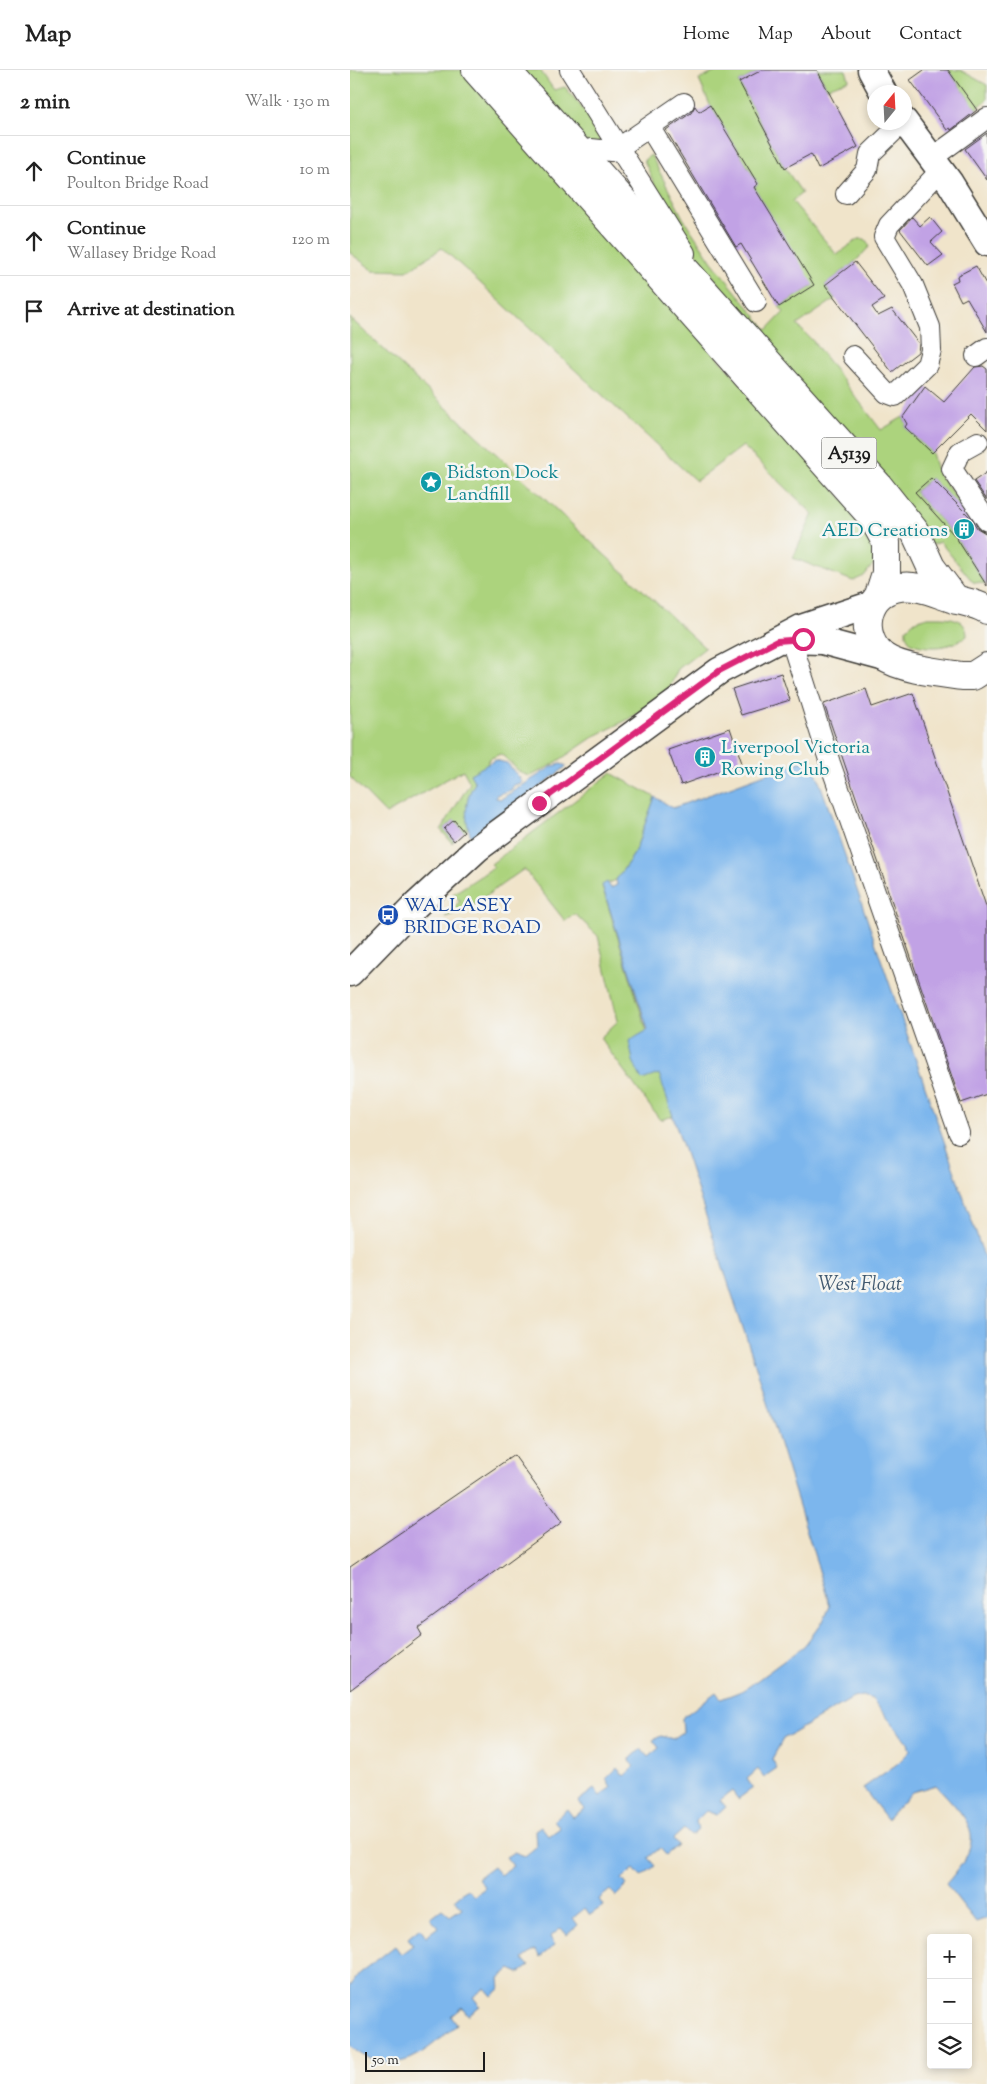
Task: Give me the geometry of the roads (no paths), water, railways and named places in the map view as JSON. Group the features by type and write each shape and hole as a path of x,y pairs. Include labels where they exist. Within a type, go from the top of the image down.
{"highway":[{"name":"A5139","path":"476,70 873,518 886,542 886,573 868,616 868,632 870,642 885,658"},
{"name":"A5139","path":"506,70 878,485 914,530 931,567 976,604"},
{"name":"A5139","path":"876,600 894,588 912,586 976,604"},
{"path":"885,658 941,673 974,671 987,694"}],"main road":[{"path":"871,70 879,85"},
{"path":"910,130 936,164 987,243"},
{"path":"350,973 416,905 478,848 719,671 784,640 801,628 876,600"},
{"path":"784,640 822,641 885,658"}],"lane":[{"path":"570,70 685,253 682,265"},
{"path":"583,156 591,149 611,151 620,147 684,103"},
{"path":"852,356 887,393 895,396 927,366 931,350 930,327 913,285 884,237 889,226 936,164 987,118"},
{"path":"650,128 756,302"},
{"path":"846,194 867,170 870,154 896,130"},
{"path":"978,442 960,452 952,469 987,521"},
{"path":"784,640 830,763 960,1133"}],"water":[{"path":"495,760 507,763 522,781 514,785 511,790 496,795 496,798 501,799 553,766 561,764 567,766 472,839 469,832 466,810 471,790 475,783 470,774"},
{"name":"West Float","path":"812,760 987,1265 987,1918 976,1922 946,1884 967,1854 971,1843 971,1832 959,1811 936,1785 912,1792 887,1819 863,1788 897,1764 910,1751 908,1743 872,1699 863,1696 853,1698 783,1739 772,1759 777,1768 764,1777 758,1769 747,1779 753,1788 738,1799 732,1791 720,1800 726,1807 717,1815 706,1811 696,1821 698,1830 691,1836 684,1829 673,1839 678,1845 666,1855 660,1848 648,1858 655,1866 641,1877 634,1869 622,1879 627,1885 616,1896 610,1890 599,1899 603,1906 590,1915 585,1908 573,1918 578,1925 567,1935 561,1928 550,1937 555,1945 540,1957 535,1950 523,1959 529,1966 519,1973 510,1969 499,1978 500,1989 492,1996 485,1988 473,1997 480,2006 468,2015 462,2007 451,2016 457,2025 430,2047 405,2061 388,2062 371,2059 356,2051 350,2045 350,1987 359,1974 395,1946 401,1954 413,1945 408,1938 420,1928 426,1936 438,1927 430,1918 442,1909 450,1916 462,1908 455,1899 467,1889 474,1896 485,1888 478,1878 493,1867 500,1875 513,1866 506,1857 514,1852 525,1856 536,1847 535,1830 541,1826 549,1836 560,1828 554,1820 567,1809 573,1817 585,1809 578,1801 594,1789 600,1796 611,1788 606,1779 617,1768 624,1776 634,1767 629,1760 641,1749 648,1757 659,1748 653,1740 661,1736 673,1739 683,1732 682,1718 716,1692 721,1699 744,1690 804,1646 824,1620 830,1606 757,1370 659,1074 642,1080 633,1061 629,1041 648,1030 602,885 607,882 611,888 617,885 616,880 634,854 655,797 673,808 798,762"}],"place":[{"name":"Bidston Dock Landfill","path":"431,482"},
{"name":"AED Creations","path":"964,529"},
{"name":"Liverpool Victoria Rowing Club","path":"705,757"},
{"name":"WALLASEY BRIDGE ROAD","path":"388,915"}]}
